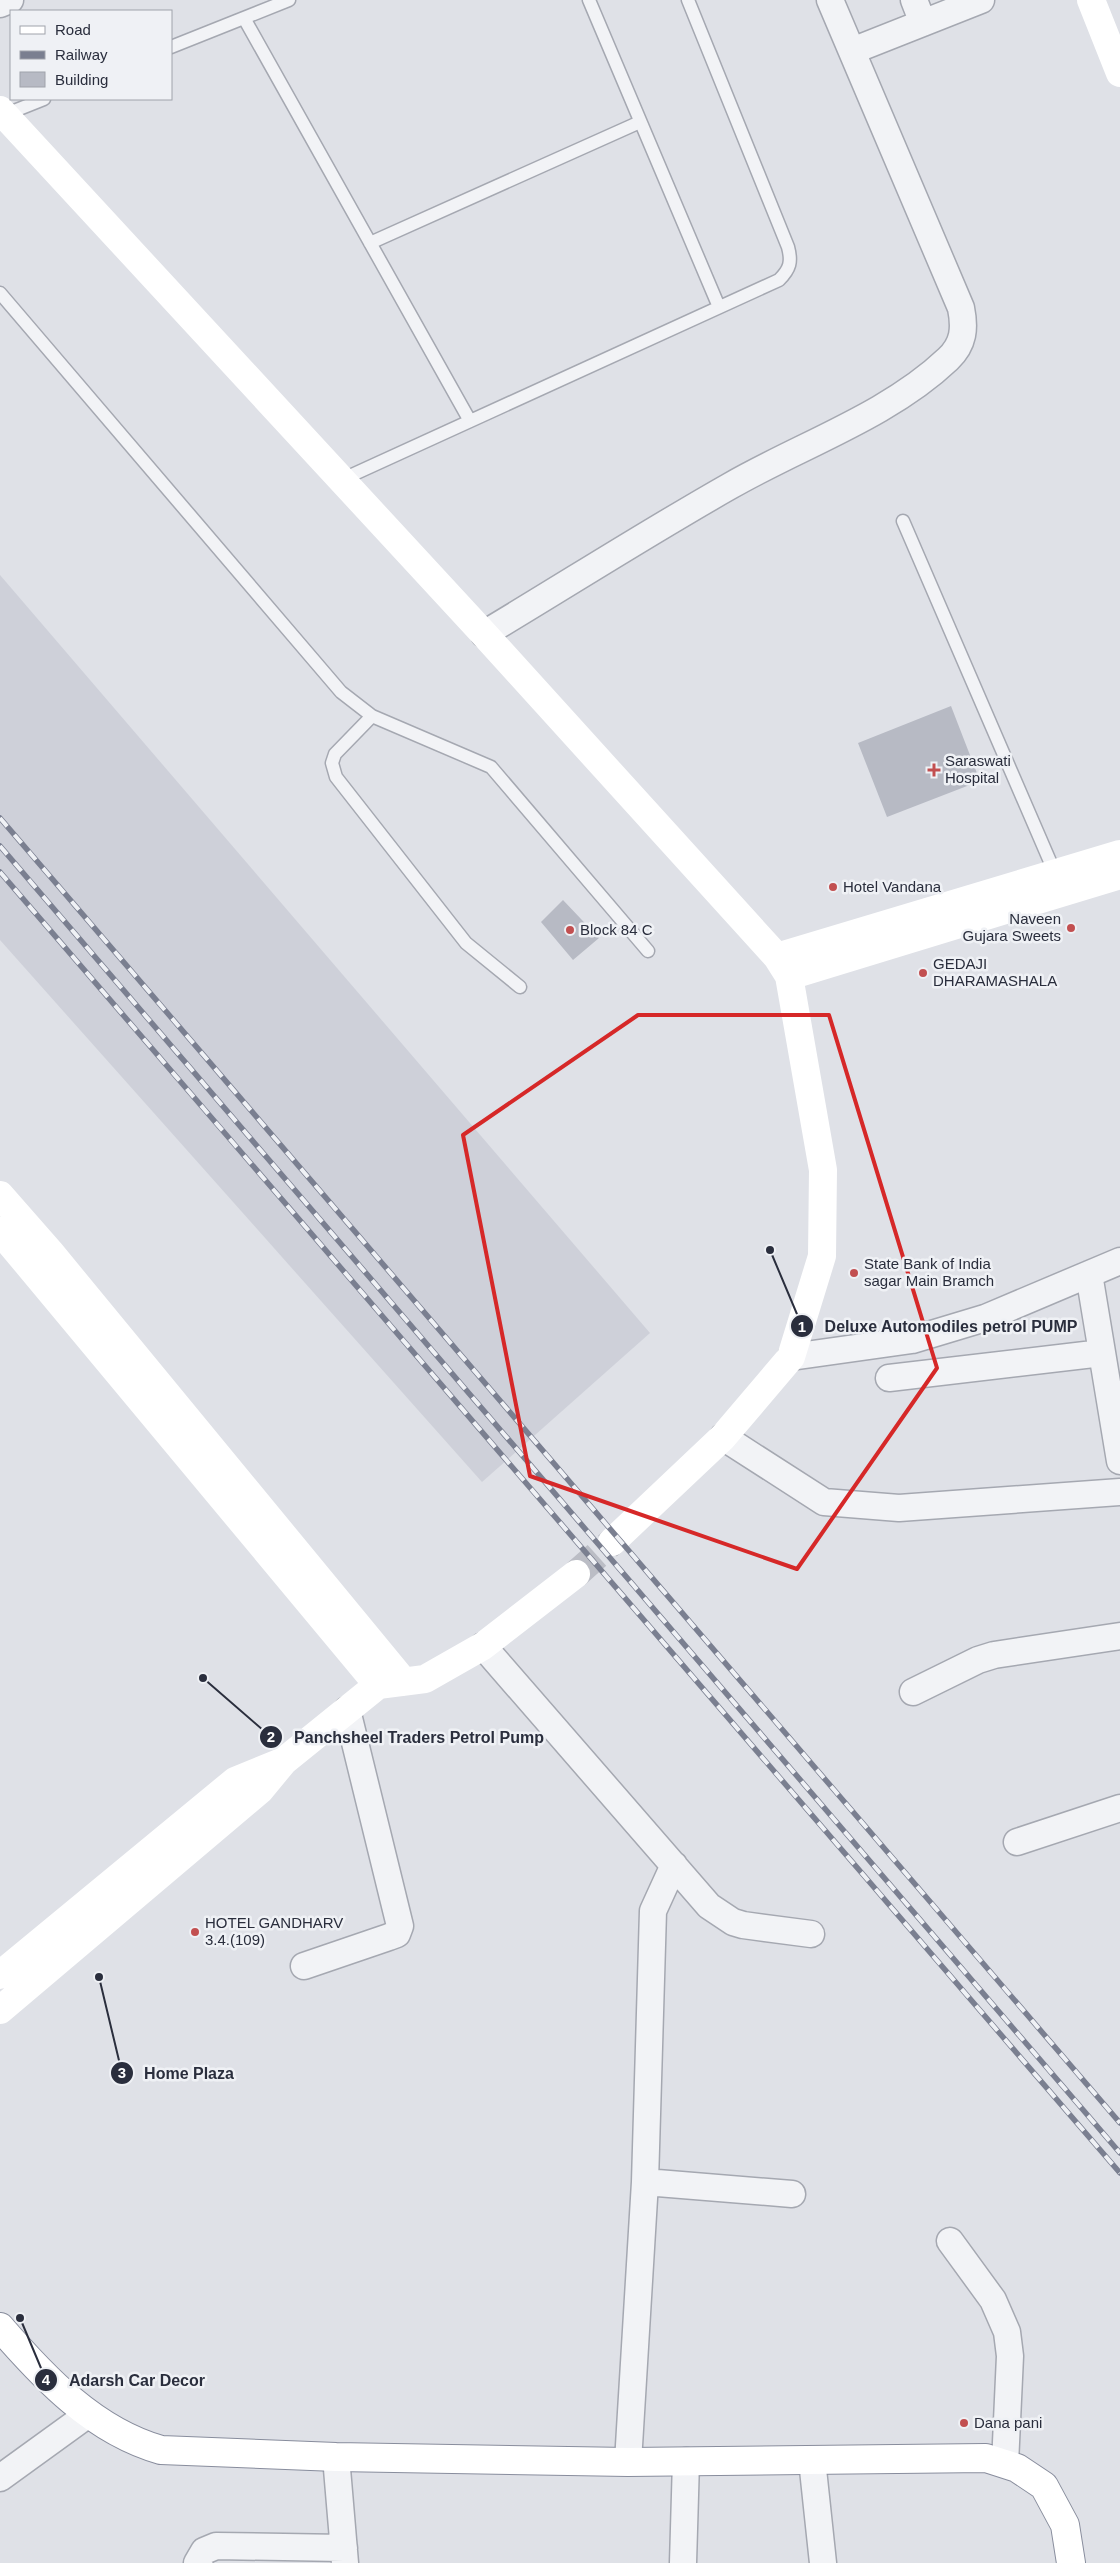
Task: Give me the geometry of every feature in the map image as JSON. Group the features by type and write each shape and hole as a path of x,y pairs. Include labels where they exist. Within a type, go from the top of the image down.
{"main road":[{"path":"1091,0 1120,73"},
{"path":"2,112 484,634 783,966 822,1170 822,1256 791,1357 723,1437 612,1542"},
{"path":"783,966 1055,873 1120,854"},
{"path":"783,966 1120,875"},
{"path":"0,1195 56,1260 391,1683"},
{"path":"0,1231 391,1683"},
{"path":"0,2010 260,1790 284,1760 347,1710 391,1683 425,1679 483,1646 576,1574"},
{"path":"0,1975 235,1780 284,1760"},
{"path":"0,2327 20,2350 87,2414 134,2442 161,2450 336,2457 628,2462 986,2458 1017,2468 1044,2486 1065,2525 1071,2563"}],"street":[{"path":"0,4 10,0"},
{"path":"484,634 731,485 909,392 949,359 961,345 964,326 961,308 830,0"},
{"path":"852,51 919,11 981,0"},
{"path":"791,1357 912,1340 984,1318 1120,1261"},
{"path":"1089,1274 1102,1353 1114,1385 1120,1461"},
{"path":"889,1378 1102,1353"},
{"path":"723,1437 824,1502 898,1508 1120,1492"},
{"path":"913,1692 978,1660 994,1655 1120,1636"},
{"path":"483,1646 710,1906 733,1922 810,1934"},
{"path":"304,1966 397,1934 400,1926 347,1710"},
{"path":"1017,1842 1120,1808"},
{"path":"628,2462 645,2182 653,1911 674,1865"},
{"path":"645,2182 792,2194"},
{"path":"950,2241 993,2300 1007,2332 1010,2356 1005,2464"},
{"path":"0,2478 87,2414"},
{"path":"198,2563 204,2551 216,2546 344,2556 336,2457"},
{"path":"812,2460 822,2563"},
{"path":"683,2563 686,2461"}],"lane":[{"path":"172,48 289,0"},
{"path":"589,0 719,307"},
{"path":"341,480 779,280 789,270 791,258 688,0"},
{"path":"244,18 470,421"},
{"path":"2,112 41,100"},
{"path":"370,243 640,122"},
{"path":"0,293 341,692 372,716 491,767 648,951"},
{"path":"903,521 1055,873"},
{"path":"372,716 335,754 332,763 336,777 466,943 520,987"}],"highlighted area":[{"path":"638,1015 829,1015 937,1368 797,1569 530,1476 463,1135"}],"shaded area":[{"path":"0,575 650,1333 482,1482 0,940"}],"building":[{"path":"951,706 980,781 887,817 858,743"},
{"name":"Block 84 C","path":"563,900 599,938 573,960 541,922"}],"tunnel":[{"path":"576,1574 612,1542"}],"railway":[{"path":"0,818 1120,2123"},
{"path":"0,846 1120,2153"},
{"path":"0,872 1120,2173"}],"place":[{"name":"Saraswati Hospital","path":"934,770"},
{"name":"Hotel Vandana","path":"833,887"},
{"name":"Naveen Gujara Sweets","path":"1071,928"},
{"name":"Block 84 C","path":"570,930"},
{"name":"GEDAJI DHARAMASHALA","path":"923,973"},
{"name":"Deluxe Automodiles petrol PUMP","path":"770,1250"},
{"name":"State Bank of India sagar Main Bramch","path":"854,1273"},
{"name":"Panchsheel Traders Petrol Pump","path":"203,1678"},
{"name":"HOTEL GANDHARV 3.4.(109)","path":"195,1932"},
{"name":"Home Plaza","path":"99,1977"},
{"name":"Adarsh Car Decor","path":"20,2318"},
{"name":"Dana pani","path":"964,2423"}]}
